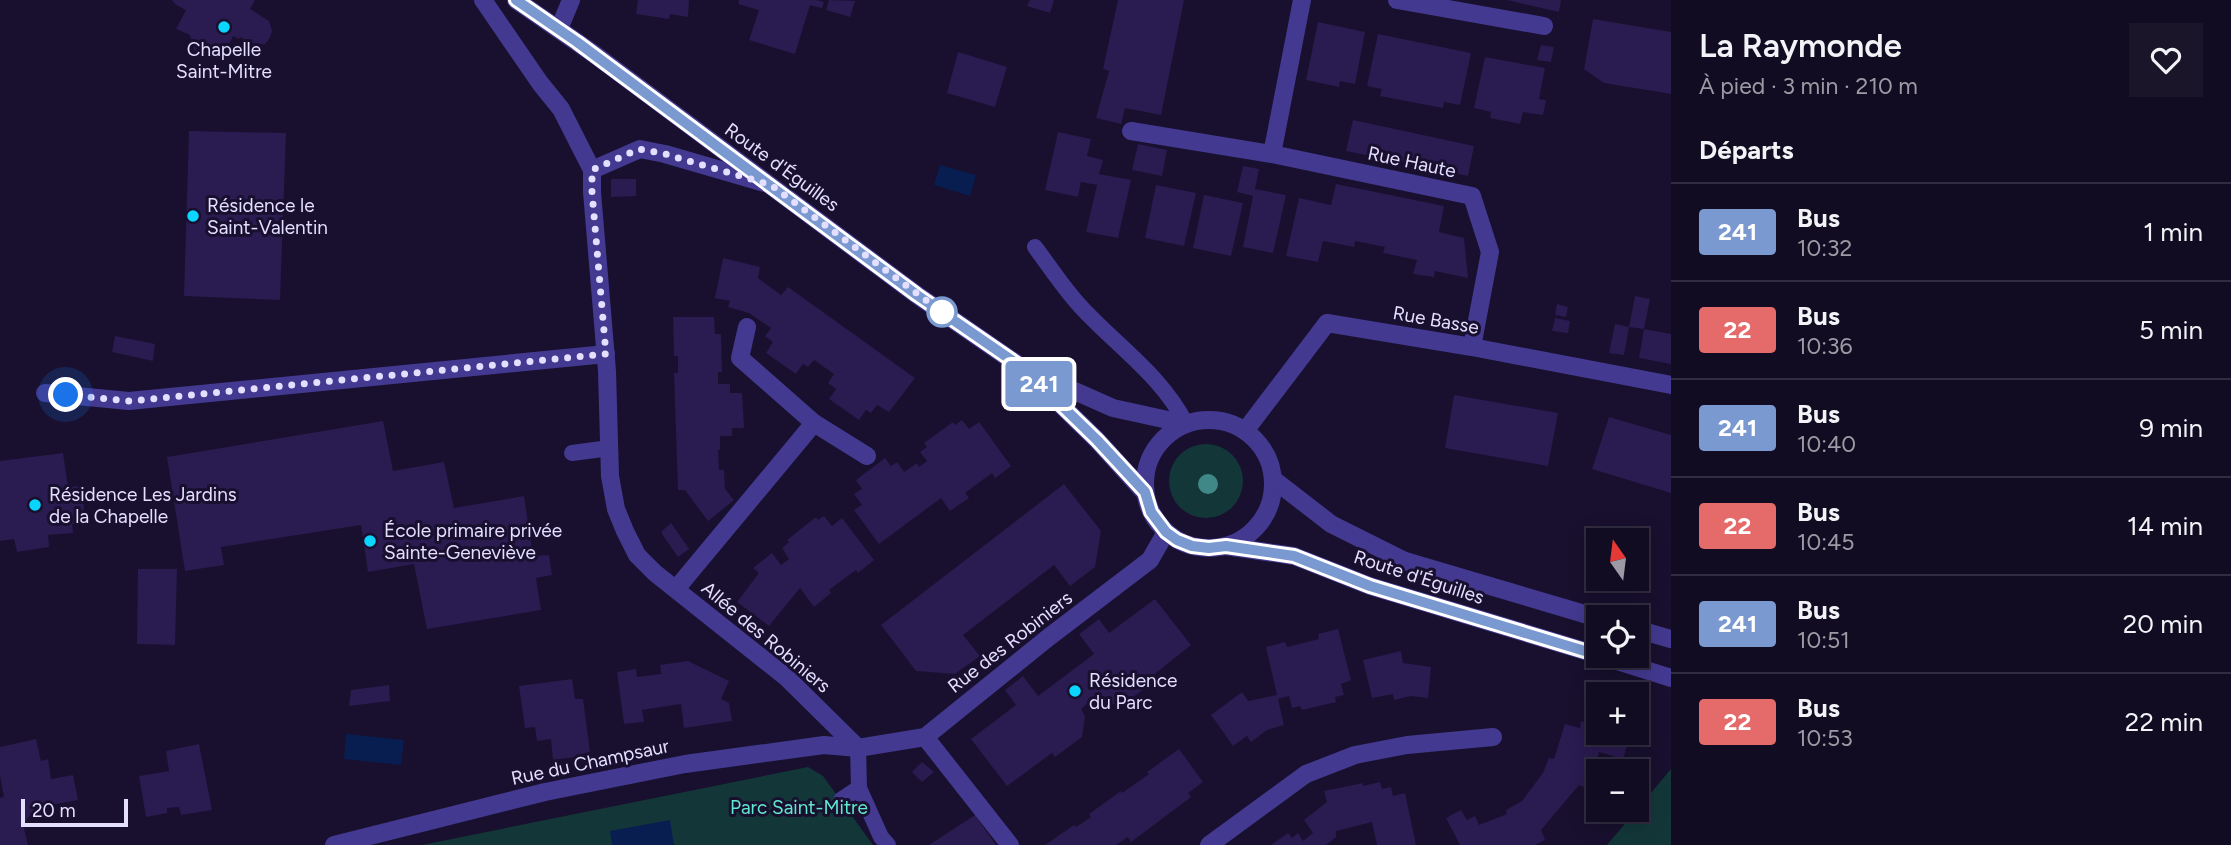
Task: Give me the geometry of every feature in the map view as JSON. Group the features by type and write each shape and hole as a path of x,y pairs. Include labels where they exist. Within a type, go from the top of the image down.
{"street":[{"name":"Allée des Robiniers","path":"483,0 561,109 592,170 606,354 610,476 616,509 637,555 655,573 787,678 858,748"},
{"name":"Route d'Éguilles","path":"516,0 559,29 917,295 1023,368 1097,440 1145,492"},
{"path":"559,29 571,0"},
{"path":"1272,155 1303,0"},
{"path":"1397,0 1544,26"},
{"name":"Rue Haute","path":"1130,131 1272,155 1472,196 1490,252 1472,347"},
{"path":"592,170 639,149 771,185"},
{"name":"Rue Basse","path":"1245,431 1327,323 1671,385"},
{"path":"747,327 740,358 814,423 867,456"},
{"path":"45,393 130,401 606,354"},
{"name":"Route d'Éguilles","path":"1023,368 1112,408 1186,424"},
{"path":"1206,420 1226,422 1245,431 1259,443 1268,460 1273,479 1271,501 1261,521 1246,536 1226,546 1209,548 1192,546 1166,532 1151,512 1145,492 1146,471 1154,451 1167,435 1186,424 1206,420"},
{"name":"Allée des Robiniers","path":"676,589 814,423"},
{"name":"Route d'Éguilles","path":"1273,479 1331,524 1405,561 1586,614"},
{"name":"Rue des Robiniers","path":"858,748 925,737 1150,560 1166,532"},
{"name":"Route d'Éguilles","path":"1226,546 1294,556 1370,586 1586,652"},
{"path":"1649,633 1671,639"},
{"name":"Route d'Éguilles","path":"1638,668 1671,678"},
{"path":"925,737 1010,845"},
{"path":"1209,845 1306,774 1354,755 1406,745 1493,737"},
{"name":"Rue du Champsaur","path":"334,845 545,792 685,764 824,745 858,748"}],"lane":[{"path":"1035,247 1080,306 1147,370 1175,403 1186,424"},
{"path":"572,453 610,448"},
{"path":"858,748 859,788 881,836 888,845"},
{"path":"841,800 859,788"}],"green space":[{"path":"1206,444 1220,447 1232,455 1240,467 1243,481 1240,495 1232,507 1220,515 1206,518 1192,515 1180,507 1172,495 1169,481 1172,467 1180,455 1192,447"},
{"name":"Parc Saint-Mitre","path":"808,767 823,776 873,845 422,845"},
{"path":"1671,769 1671,845 1607,845 1626,822 1649,822 1649,795"}],"water":[{"path":"940,165 976,175 970,196 934,185"},
{"path":"346,734 404,740 401,765 344,759"},
{"path":"670,820 674,845 612,845 610,831"}],"building":[{"name":"Chapelle Saint-Mitre","path":"172,0 255,0 250,9 269,21 272,31 270,38 265,44 254,44 233,36 226,51 209,58 195,52 190,35 176,29 186,10"},
{"path":"638,0 689,0 688,17 670,14 669,19 636,14"},
{"path":"739,0 824,2 822,8 810,5 795,54 749,40 759,10 738,4"},
{"path":"829,0 855,1 850,17 826,10"},
{"path":"1030,0 1054,0 1050,13 1027,6"},
{"path":"1118,0 1184,0 1161,115 1125,108 1121,124 1096,118 1109,71 1103,69"},
{"path":"1507,0 1561,0 1559,12"},
{"path":"1593,19 1671,32 1671,94 1604,83 1584,69"},
{"path":"1318,22 1365,32 1355,84 1340,81 1339,87 1306,80"},
{"path":"1378,34 1471,53 1460,105 1444,102 1443,108 1380,96 1382,89 1367,86"},
{"path":"1541,45 1554,47 1551,62 1537,60"},
{"path":"958,52 1007,67 995,107 947,93"},
{"path":"1485,57 1545,68 1539,99 1546,100 1543,115 1523,112 1520,124 1490,118 1491,112 1474,108"},
{"path":"1353,120 1474,146 1468,176 1346,151"},
{"path":"189,131 286,133 280,300 184,296"},
{"path":"1058,132 1091,139 1087,156 1103,160 1099,174 1131,180 1118,238 1086,232 1097,185 1081,182 1078,197 1045,190"},
{"path":"1138,144 1167,150 1162,176 1132,170"},
{"path":"1243,166 1259,169 1255,189 1286,195 1273,253 1243,247 1253,196 1237,192"},
{"path":"611,179 636,179 636,196 611,197"},
{"path":"1336,184 1444,206 1439,232 1464,238 1468,278 1435,271 1434,277 1413,274 1417,260 1383,253 1385,247 1355,241 1354,247 1323,241 1318,262 1286,256 1299,198 1331,205"},
{"path":"1156,185 1196,193 1184,246 1145,238"},
{"path":"1204,195 1243,203 1231,256 1193,248"},
{"path":"723,258 760,267 758,278 781,295 788,287 915,378 889,412 877,405 871,413 866,410 859,420 829,399 836,389 828,383 834,374 814,360 808,367 803,364 796,374 766,353 773,342 765,336 771,328 749,313 728,307 730,301 715,298"},
{"path":"1635,296 1650,299 1644,329 1629,327"},
{"path":"1557,304 1568,307 1566,317 1555,315"},
{"path":"673,317 714,317 715,334 721,334 722,372 718,372 718,384 730,384 730,393 742,393 744,428 732,428 732,436 720,436 718,450 719,470 724,470 725,489 734,500 708,521 685,490 678,490 674,373 678,373 678,356 674,356"},
{"path":"1555,318 1570,321 1568,333 1552,331"},
{"path":"1615,324 1629,327 1624,355 1609,353"},
{"path":"1644,329 1671,334 1671,364 1639,358"},
{"path":"115,336 155,344 153,361 112,352"},
{"path":"1454,395 1558,413 1548,466 1445,448"},
{"path":"1609,417 1671,435 1671,493 1592,469"},
{"path":"962,420 969,429 979,422 1011,466 995,478 992,473 977,484 965,493 969,498 950,511 941,498 879,544 854,510 862,505 854,494 862,489 856,480 885,458 891,466 897,462 904,472 917,463 919,467 927,461 920,452 927,447 924,443 953,422 955,425"},
{"path":"383,421 393,471 444,462 454,508 524,496 533,556 549,555 552,575 536,578 541,610 427,629 414,564 368,572 361,525 221,547 224,565 185,571 167,457"},
{"name":"Résidence Les Jardins de la Chapelle","path":"63,453 68,487 82,486 85,522 72,524 73,533 48,535 49,547 17,552 14,539 0,541 0,461"},
{"path":"1064,484 1101,531 1095,567 1070,586 1054,565 963,635 980,656 955,674 916,671 881,625"},
{"path":"824,516 832,526 842,518 874,560 829,590 831,593 814,607 800,588 769,626 737,602 759,573 753,568 772,553 781,565 789,559 782,548 789,542 787,540 816,517 818,520"},
{"path":"671,523 689,549 678,557 662,534"},
{"path":"138,569 177,569 175,645 137,644"},
{"name":"Résidence du Parc","path":"1155,599 1191,645 1146,681 1150,685 1123,704 1101,704 1096,696 1081,709 1085,716 1082,737 1055,757 1052,753 1007,786 971,739 1016,705 1005,690 1023,676 1038,696 1094,654 1079,634 1099,619 1109,633"},
{"path":"1338,629 1351,680 1341,684 1344,695 1335,697 1336,702 1302,710 1300,706 1292,708 1289,696 1278,699 1284,725 1267,730 1251,742 1247,736 1233,746 1211,715 1242,692 1248,701 1277,695 1266,647 1285,642 1287,647 1319,639 1318,634"},
{"path":"1401,651 1403,663 1431,667 1428,698 1411,696 1394,700 1393,694 1372,698 1363,660"},
{"path":"688,661 729,681 721,699 729,703 732,721 684,728 681,704 642,710 644,722 624,724 617,672 636,669 637,677 661,674 660,665"},
{"path":"572,679 575,699 583,699 590,752 582,756 553,760 551,739 537,741 535,727 525,728 519,686"},
{"path":"389,685 390,701 349,706 351,690"},
{"path":"1581,721 1586,723 1586,745 1627,745 1623,759 1599,752 1597,759 1586,759 1586,788 1579,785 1541,830 1545,840 1535,845 1460,845 1446,818 1461,810 1467,820 1475,816 1479,825 1507,814 1506,810 1522,801 1543,773 1549,758 1554,759 1565,724 1580,728"},
{"path":"36,739 41,761 48,759 51,779 73,775 78,800 35,808 23,825 28,845 0,845 0,798 4,797 0,776 0,747"},
{"path":"199,744 212,810 181,815 179,807 167,808 167,813 146,817 139,776 169,771 166,751"},
{"path":"1179,749 1203,782 1188,793 1191,797 1131,842 1128,837 1116,845 1045,845 1091,817 1089,814 1149,774 1147,772"},
{"path":"922,762 934,772 922,782 912,772"},
{"path":"1380,782 1382,789 1391,787 1393,796 1405,793 1416,845 1377,845 1372,822 1336,831 1336,837 1326,845 1271,845 1288,833 1292,838 1298,833 1303,841 1313,833 1304,820 1327,802 1324,791"},
{"path":"975,815 996,845 929,845"}],"bus line":[{"name":"241","path":"516,0 577,42 917,295 1023,368 1097,440 1145,492 1151,512 1166,532 1177,540 1192,546 1226,546 1294,556 1370,586 1586,651"}],"place":[{"name":"Chapelle Saint-Mitre","path":"224,27"},
{"name":"Résidence le Saint-Valentin","path":"193,216"},
{"name":"Résidence Les Jardins de la Chapelle","path":"35,505"},
{"name":"École primaire privée Sainte-Geneviève","path":"370,541"},
{"name":"Résidence du Parc","path":"1075,691"}],"route":[{"path":"66,395 130,401 606,354 592,170 639,149 771,185 942,312"}]}
